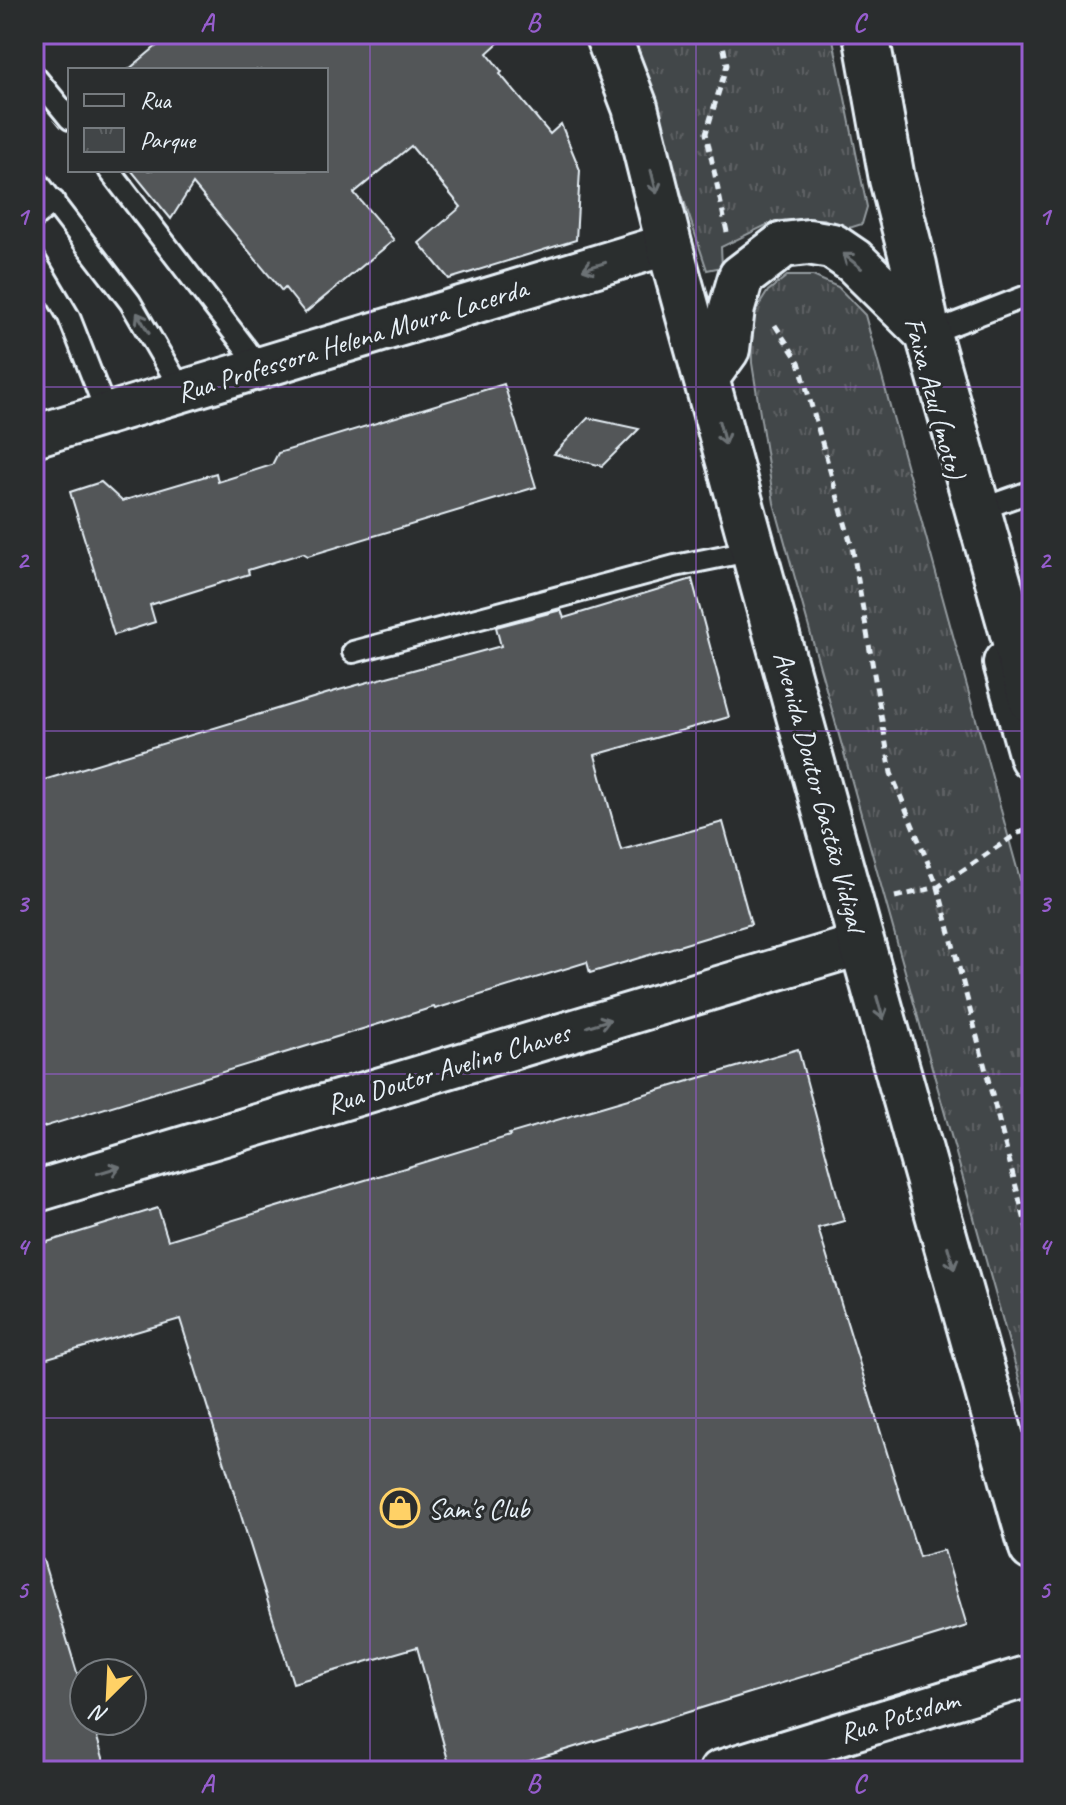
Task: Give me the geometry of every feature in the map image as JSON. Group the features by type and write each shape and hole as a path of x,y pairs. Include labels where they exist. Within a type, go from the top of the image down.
{"main road":[{"path":"582,34 635,107"},
{"name":"Avenida Doutor Gastão Vidigal","path":"607,34 635,107 669,244 1032,1548"},
{"path":"868,42 892,179 914,265 922,327 1032,701"},
{"path":"706,378 727,349 732,308 741,277 783,245 808,242 832,246 854,261 922,327"},
{"name":"Faixa Azul (moto)","path":"922,327 1032,757"}],"street":[{"name":"Rua Professora Helena Moura Lacerda","path":"34,436 669,244"},
{"name":"Rua Doutor Avelino Chaves","path":"34,1192 858,926"},
{"name":"Rua Potsdam","path":"720,1771 1032,1675"}],"lane":[{"path":"34,75 68,117"},
{"path":"111,172 260,367"},
{"path":"34,177 130,302 182,391"},
{"path":"34,218 54,201"},
{"path":"34,258 69,317 107,414"},
{"path":"922,327 1032,294"},
{"path":"978,510 1032,491"},
{"path":"353,652 675,566 754,550"}],"path":[{"path":"721,34 727,65 706,133 731,251 741,277 799,362 853,551 891,773 938,887 1032,1248"},
{"path":"858,926 938,887 1018,833 1032,829"}],"green space":[{"path":"629,34 832,34 867,207 862,224 843,230 824,219 775,221 721,247 722,267 707,270"},
{"path":"787,276 813,276 838,287 865,315 1032,923 1032,1425 774,503 752,363 751,332 756,310 768,291"}],"building":[{"path":"171,34 508,34 487,53 502,72 500,74 550,134 561,124 580,170 576,240 449,279 419,243 461,207 411,146 354,193 394,240 305,313 285,288 282,291 193,184 171,219 133,172 328,172 328,68 130,68"},
{"path":"504,384 536,487 308,556 303,553 248,570 249,574 150,605 155,622 114,635 70,492 101,482 122,501 216,473 218,482 272,465 278,453"},
{"path":"588,418 639,429 602,466 554,454"},
{"path":"692,579 729,717 595,755 621,850 723,822 751,924 590,973 587,962 34,1130 34,783 339,690 501,646 496,627 561,610 564,618"},
{"path":"798,1049 844,1221 818,1228 919,1557 944,1550 967,1626 497,1771 451,1771 417,1647 293,1683 180,1319 34,1362 34,1246 158,1208 168,1240 509,1134"},
{"path":"43,1560 72,1657 68,1657 68,1737 97,1737 107,1771 34,1771 34,1562"}],"place":[{"name":"Sam's Club","path":"400,1508"}]}
